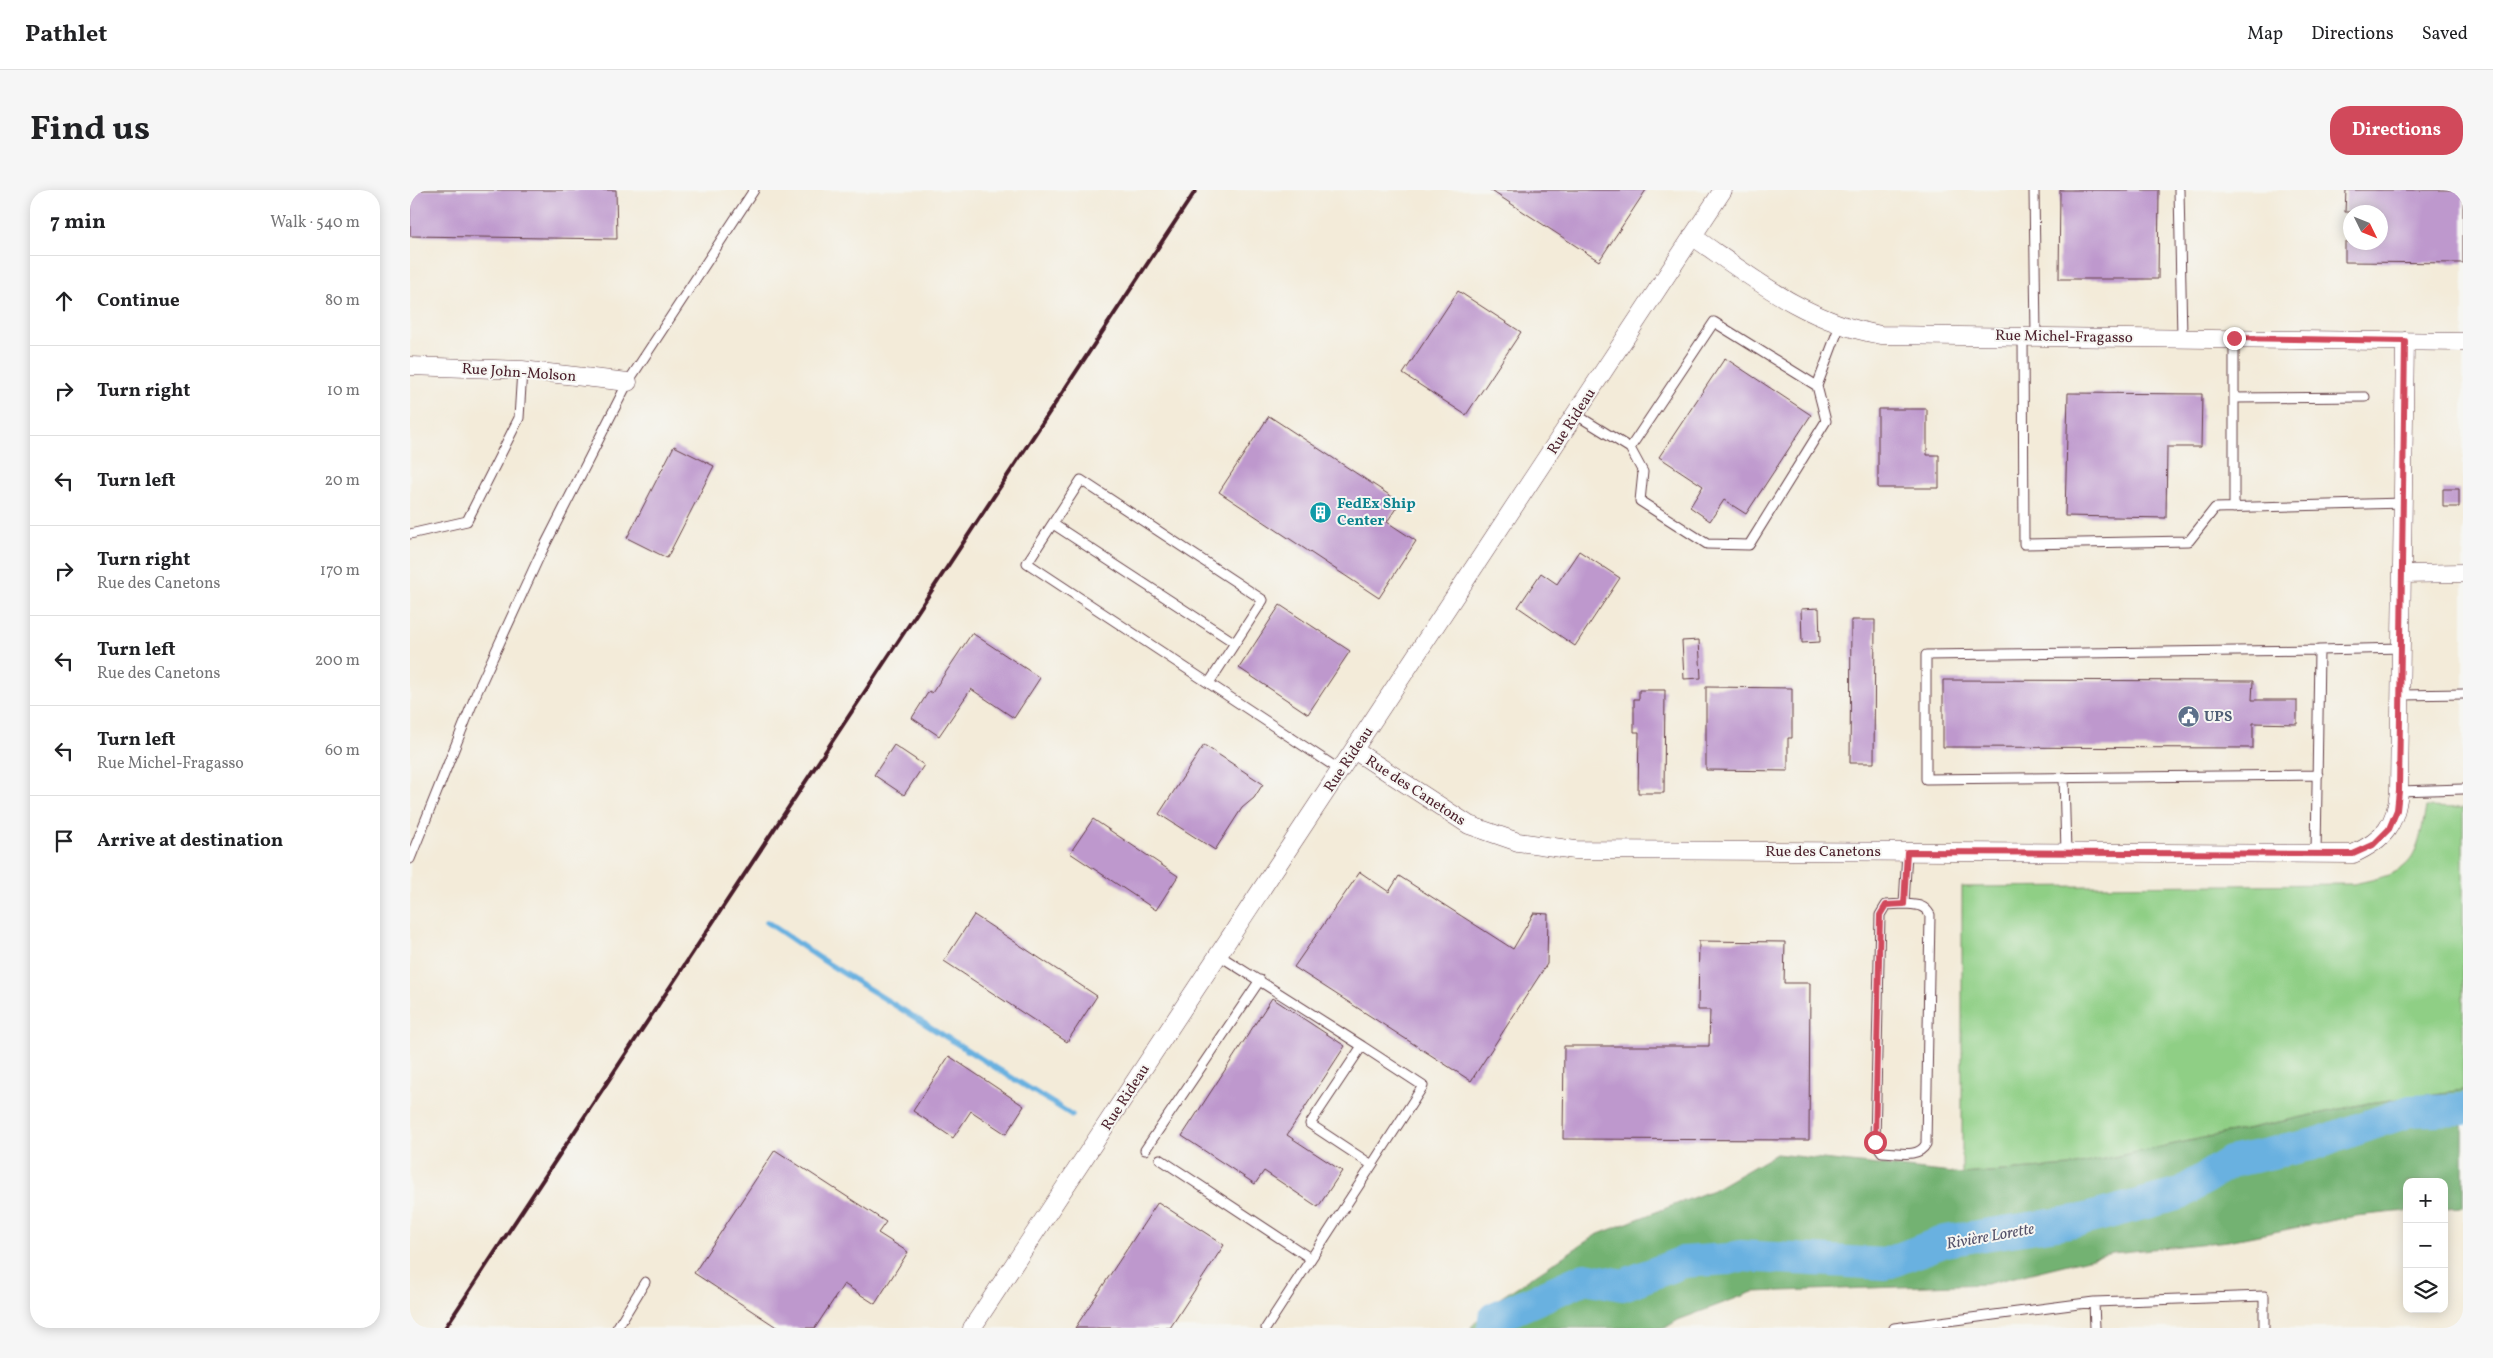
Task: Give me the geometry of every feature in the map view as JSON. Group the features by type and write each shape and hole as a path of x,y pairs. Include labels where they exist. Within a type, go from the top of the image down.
{"street":[{"name":"Rue Rideau","path":"972,1328 1217,954 1354,750 1723,190"},
{"name":"Rue Michel-Fragasso","path":"1692,236 1786,301 1840,326 1881,335 2463,342"},
{"name":"Rue des Canetons","path":"1354,750 1452,816 1469,825 1518,842 1575,850 2353,854 2373,845 2389,829 2397,810 2399,791 2402,695 2405,341"},
{"name":"Rue John-Molson","path":"410,366 522,370 628,382"},
{"path":"2403,574 2463,573"}],"lane":[{"path":"410,859 477,692 518,602 628,382 754,190"},
{"path":"2034,190 2024,544 2189,541 2215,508 2404,503"},
{"path":"2179,190 2182,338"},
{"path":"1630,448 1714,322 1817,386"},
{"path":"1575,414 1630,448 1643,472 1640,501 1708,544 1749,545 1826,421 1817,386 1840,326"},
{"path":"2234,338 2234,508"},
{"path":"410,534 466,521 518,418 522,370"},
{"path":"2234,398 2365,397"},
{"path":"1209,683 1262,600 1081,480 1027,563 1340,770"},
{"path":"1053,524 1235,642"},
{"path":"2318,775 1926,779 1926,656 2402,648"},
{"path":"2316,854 2319,650"},
{"path":"2402,695 2463,694"},
{"path":"2064,777 2066,853"},
{"path":"2399,791 2463,789"},
{"path":"1904,904 1907,852"},
{"path":"1904,904 1921,906 1926,909 1930,916 1926,1144 1923,1150 1917,1153 1882,1152 1875,1142 1880,915 1886,905 1904,904"},
{"path":"1217,954 1423,1086 1266,1328"},
{"path":"1146,1150 1260,980"},
{"path":"1362,1046 1310,1124 1372,1165"},
{"path":"1160,1159 1310,1258"},
{"path":"617,1328 645,1282"},
{"path":"1894,1328 2094,1302 2264,1296 2264,1328"},
{"path":"2094,1302 2095,1328"}],"green space":[{"path":"2426,807 2463,808 2463,1090 2369,1103 2071,1166 1962,1174 1962,887 2353,884 2388,875 2408,863 2419,842"},
{"path":"2463,1090 2463,1207 2448,1208 2448,1178 2403,1178 2403,1211 2355,1216 2228,1241 2113,1253 1986,1284 1753,1292 1678,1320 1665,1328 1470,1328 1497,1300 1596,1235 1713,1190 1776,1154 1962,1174 2071,1166 2369,1103"}],"building":[{"path":"410,190 616,190 617,239 410,236"},
{"path":"1490,190 1646,190 1599,261"},
{"path":"2060,190 2159,190 2158,279 2059,279"},
{"path":"2346,190 2463,190 2463,263 2345,262 2345,250 2388,250 2388,205 2345,205"},
{"path":"1458,291 1521,332 1466,415 1403,374"},
{"path":"1725,358 1811,415 1746,514 1724,500 1710,521 1690,507 1703,486 1659,457"},
{"path":"2068,393 2202,394 2201,447 2167,447 2166,518 2065,516"},
{"path":"1878,409 1927,409 1927,455 1939,455 1939,488 1878,488"},
{"name":"FedEx Ship Center","path":"1269,416 1400,502 1387,522 1416,541 1379,598 1219,492"},
{"path":"674,446 714,466 667,558 627,538"},
{"path":"2443,489 2459,489 2459,507 2443,507"},
{"path":"1579,551 1620,578 1575,646 1518,607 1541,573 1557,584"},
{"path":"1280,605 1350,651 1308,714 1239,668"},
{"path":"1819,608 1820,642 1802,643 1801,609"},
{"path":"1851,620 1875,620 1874,763 1850,763"},
{"path":"972,633 1040,678 1014,718 971,689 939,736 912,718 929,691 932,693"},
{"path":"1699,640 1701,678 1684,679 1682,641"},
{"path":"1943,680 2253,681 2252,700 2297,700 2297,724 2253,723 2253,748 1943,747"},
{"path":"1706,687 1792,688 1792,738 1788,738 1788,771 1706,770"},
{"path":"1639,690 1665,690 1664,793 1638,793 1639,732 1634,732 1634,699 1639,699"},
{"path":"894,745 924,765 904,795 874,775"},
{"path":"1204,745 1263,784 1254,798 1242,808 1215,850 1159,814"},
{"path":"1093,819 1178,876 1156,910 1070,853"},
{"path":"1360,872 1389,892 1399,876 1513,949 1534,913 1548,914 1547,964 1471,1081 1294,967"},
{"path":"974,915 1097,996 1067,1042 944,961"},
{"path":"1699,941 1785,942 1784,983 1810,983 1809,1140 1563,1139 1564,1046 1709,1046 1710,1010 1698,1010"},
{"path":"1272,998 1345,1046 1287,1135 1342,1171 1318,1207 1264,1171 1255,1184 1182,1136"},
{"path":"949,1056 1024,1106 1006,1134 971,1111 953,1138 913,1111"},
{"path":"775,1150 886,1222 878,1233 908,1252 875,1304 844,1284 815,1328 778,1328 694,1273"},
{"path":"1158,1202 1224,1245 1170,1328 1075,1328"}],"waterway":[{"path":"767,922 827,963 1072,1115"},
{"name":"Rivière Lorette","path":"1493,1328 1494,1318 1585,1278 1623,1285 1683,1262 1729,1259 1740,1256 1885,1264 1945,1241 2082,1220 2180,1194 2230,1162 2315,1144 2410,1111 2463,1109"}],"railway":[{"path":"445,1328 1196,190"}],"place":[{"name":"FedEx Ship Center","path":"1321,512"},
{"name":"UPS","path":"2188,716"}],"route":[{"path":"1875,1142 1880,915 1886,905 1904,904 1907,852 2353,854 2373,845 2389,829 2397,810 2399,791 2402,695 2405,341 2234,338"}]}
